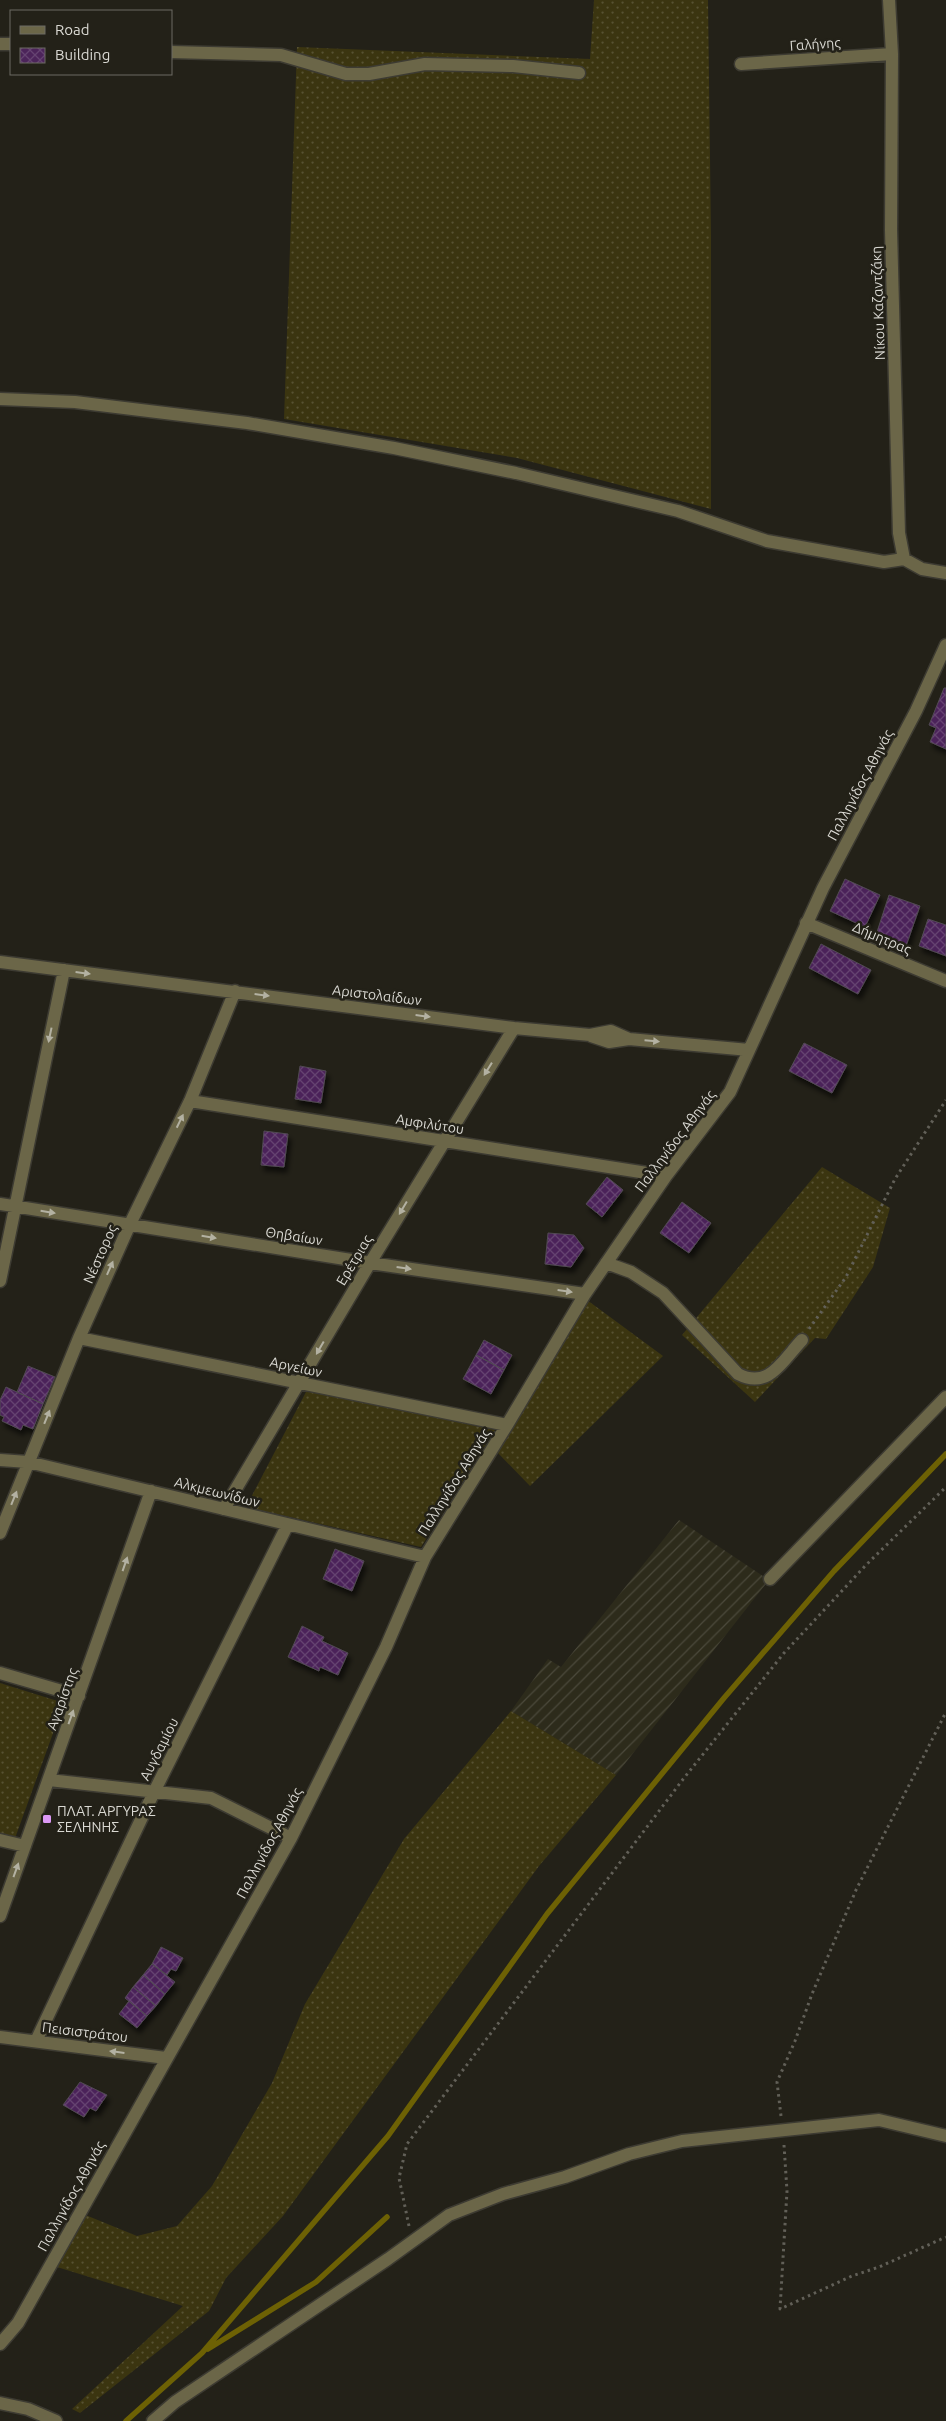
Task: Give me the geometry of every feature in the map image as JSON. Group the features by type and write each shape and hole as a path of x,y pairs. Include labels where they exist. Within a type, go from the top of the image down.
{"street":[{"name":"Νίκου Καζαντζάκη","path":"889,0 892,54 891,230 899,533 904,559"},
{"path":"172,52 280,55 346,74 369,74 425,64 513,66 579,73"},
{"name":"Γαλήνης","path":"741,64 892,54"},
{"path":"0,399 75,402 247,423 394,448 516,473 678,511 767,541 884,562 904,559 922,569 946,573"},
{"name":"Παλληνίδος Αθηνάς","path":"0,2344 18,2322 291,1838 386,1647 425,1557 585,1294 666,1176 730,1092 806,923 916,711 946,645"},
{"name":"Δήμητρας","path":"806,923 946,981"},
{"name":"Αριστολαίδων","path":"0,962 514,1028 590,1035 611,1031 630,1039 749,1050"},
{"path":"0,1281 64,970"},
{"name":"Νέστορος","path":"0,1533 79,1338 130,1224 190,1101 235,991"},
{"name":"Ερέτριας","path":"224,1509 370,1263 514,1028"},
{"name":"Αμφιλύτου","path":"190,1101 666,1176"},
{"name":"Θηβαίων","path":"0,1204 370,1263 585,1294"},
{"path":"606,1263 631,1272 663,1293 738,1374 750,1381 760,1380 769,1376 802,1340"},
{"name":"Αργείων","path":"79,1338 507,1425"},
{"path":"770,1580 946,1397"},
{"name":"Αλκμεωνίδων","path":"0,1460 28,1462 287,1526 425,1557"},
{"name":"Αγαρίστης","path":"0,1916 151,1491"},
{"name":"Αυγδαμίου","path":"36,2041 155,1790 287,1526"},
{"path":"0,1673 79,1696"},
{"path":"49,1780 155,1790 211,1798 291,1838"},
{"path":"0,1840 25,1846"},
{"name":"Πεισιστράτου","path":"0,2037 166,2058"},
{"path":"152,2421 175,2402 449,2215 503,2194 565,2177 629,2154 682,2141 879,2120 946,2136"},
{"path":"0,2403 28,2409 56,2421"}],"path":[{"path":"802,1340 846,1277 895,1179 946,1100"},
{"path":"412,2241 399,2178 407,2144 684,1778 784,1653 866,1564 946,1487"},
{"path":"946,1712 856,1890 777,2082 787,2191 780,2309 852,2276 946,2237"}],"shaded area":[{"path":"594,0 708,0 711,237 711,509 517,458 284,419 297,47 590,59"},
{"path":"822,1167 890,1208 873,1267 826,1339 815,1338 755,1402 682,1335"},
{"path":"587,1300 663,1356 530,1486 496,1451"},
{"path":"307,1390 495,1430 421,1547 246,1507"},
{"path":"679,1520 769,1580 616,1775 511,1711 548,1659 561,1667"},
{"path":"0,1683 64,1703 14,1841 0,1836"},
{"path":"511,1711 616,1775 539,1866 283,2216 226,2278 209,2311 80,2413 72,2409 183,2306 57,2267 83,2214 137,2236 177,2226 212,2186 272,2083 305,2004 404,1839"}],"building":[{"path":"944,688 946,688 946,749 930,742 936,728 929,725"},
{"path":"845,879 880,895 865,927 830,911"},
{"path":"889,895 920,906 906,946 876,935"},
{"path":"928,919 946,925 946,956 919,946"},
{"path":"821,944 871,970 858,994 809,968"},
{"path":"804,1043 847,1065 832,1093 789,1071"},
{"path":"300,1066 326,1071 321,1103 295,1099"},
{"path":"264,1131 288,1134 284,1167 261,1165"},
{"path":"607,1177 623,1190 602,1217 586,1204"},
{"path":"682,1202 711,1223 689,1253 660,1233"},
{"path":"548,1233 574,1235 584,1248 571,1267 545,1264"},
{"path":"484,1340 512,1355 504,1370 476,1355"},
{"path":"476,1355 504,1370 491,1394 463,1379"},
{"path":"28,1366 55,1377 43,1404 17,1392"},
{"path":"6,1387 43,1404 33,1429 23,1425 21,1430 2,1421 4,1417 0,1415 0,1400"},
{"path":"335,1549 364,1561 352,1591 323,1579"},
{"path":"302,1626 324,1637 322,1641 348,1653 338,1675 320,1667 319,1671 288,1657"},
{"path":"161,1947 183,1958 176,1971 171,1969 167,1975 152,1964"},
{"path":"152,1964 175,1982 165,1994 143,1975"},
{"path":"143,1975 165,1994 156,2006 133,1987"},
{"path":"133,1987 156,2006 147,2016 125,1998"},
{"path":"129,2001 147,2016 137,2028 119,2014"},
{"path":"80,2082 107,2095 96,2111 90,2108 84,2117 63,2105"}],"waterway":[{"path":"126,2421 202,2353 388,2136 547,1914 724,1698 834,1571 946,1454"},
{"path":"208,2349 316,2282 387,2217"}],"place":[{"name":"ΠΛΑΤ. ΑΡΓΥΡΑΣ ΣΕΛΗΝΗΣ","path":"47,1819"}]}
